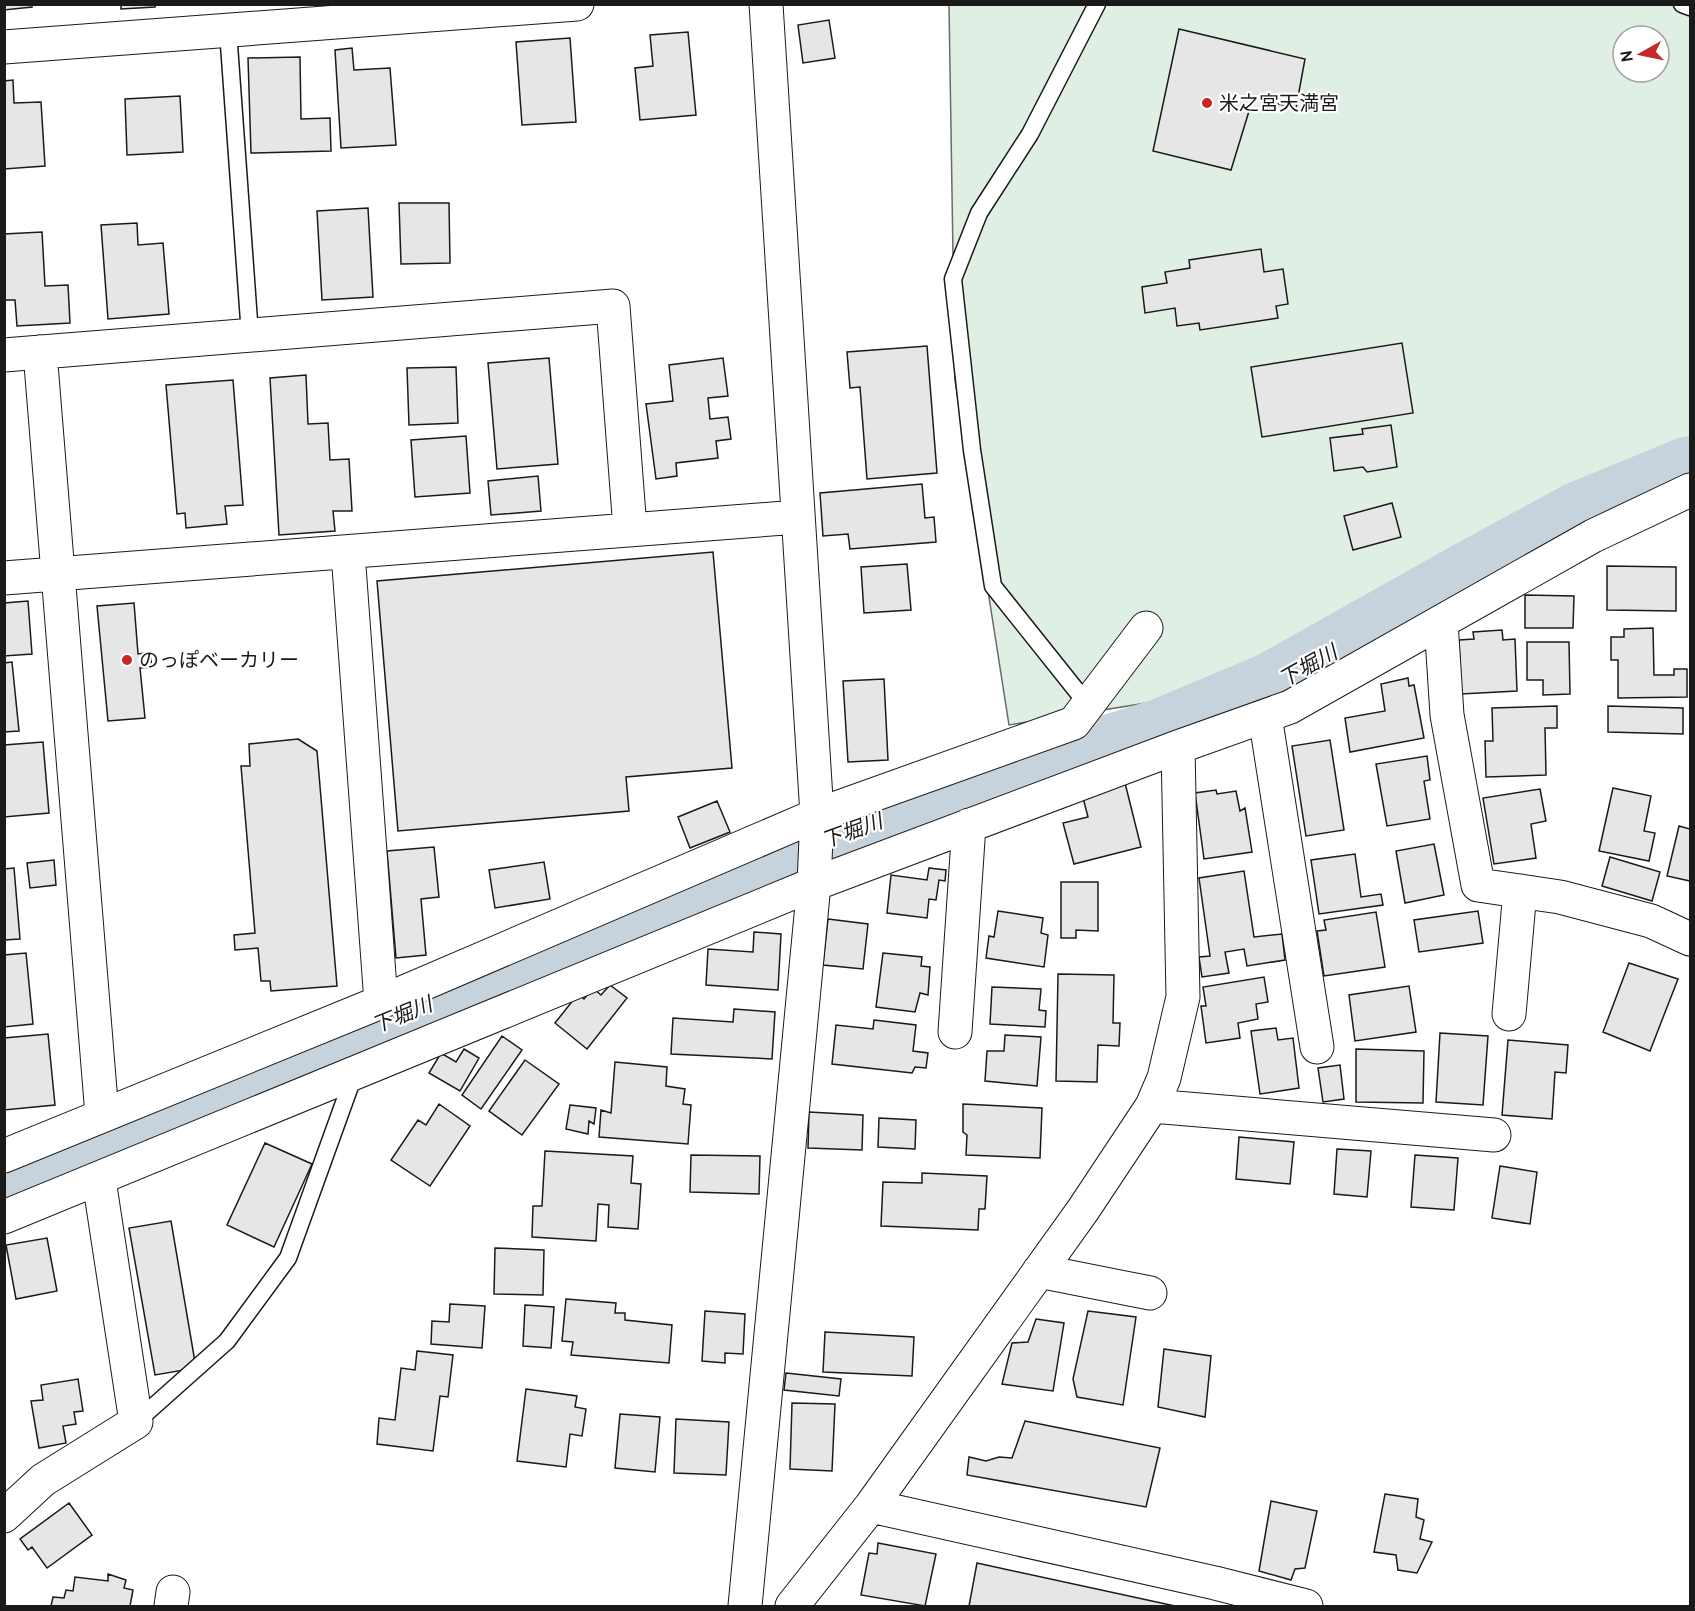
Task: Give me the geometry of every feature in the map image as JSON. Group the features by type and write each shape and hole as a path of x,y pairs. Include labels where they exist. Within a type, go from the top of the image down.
{"street":[{"path":"4,47 577,4"},
{"path":"745,1606 814,883 817,817 766,4"},
{"path":"4,355 613,306 630,529"},
{"path":"40,352 102,1115"},
{"path":"4,1217 354,1075 814,883 1290,707 1593,536 1690,490"},
{"path":"4,578 348,553 798,516"},
{"path":"348,553 381,1002"},
{"path":"1441,622 1447,715 1478,885 1560,897 1651,921 1689,934"},
{"path":"4,1155 381,1002 817,817 1074,723 1146,628"},
{"path":"1265,716 1317,1047"},
{"path":"792,1606 871,1506 1083,1210 1152,1106 1164,1078 1184,997 1178,747"},
{"path":"955,1032 969,825"},
{"path":"1509,1014 1520,891"},
{"path":"1152,1106 1494,1135"},
{"path":"4,1516 43,1480 136,1422 99,1180"},
{"path":"1039,1271 1150,1293"},
{"path":"871,1506 1215,1582 1306,1606"}],"lane":[{"path":"1088,705 993,586 972,450 953,279 979,213 1030,134 1097,4"},
{"path":"1682,4 1690,7"},
{"path":"228,31 250,335"},
{"path":"136,1422 228,1341 288,1258 354,1075"}],"green space":[{"path":"949,5 1690,5 1690,460 1209,693 1009,725 955,380"}],"building":[{"path":"4,4 32,4 32,7 4,10"},
{"path":"121,4 155,4 155,7 121,9"},
{"path":"829,20 835,58 803,63 798,25"},
{"name":"米之宮天満宮","path":"1179,29 1305,59 1296,108 1253,98 1231,170 1153,151"},
{"path":"688,32 696,115 640,120 635,68 653,66 650,35"},
{"path":"570,38 576,122 522,125 516,42"},
{"path":"352,48 354,70 390,68 396,145 341,148 335,50"},
{"path":"300,57 301,119 330,118 331,151 251,153 248,58"},
{"path":"13,80 14,103 41,102 45,166 4,169 4,81"},
{"path":"180,96 183,152 127,155 125,99"},
{"path":"399,203 449,203 450,263 401,264"},
{"path":"368,208 373,297 322,300 317,211"},
{"path":"137,223 138,245 163,243 169,314 108,319 101,225"},
{"path":"42,232 45,286 68,285 70,323 17,326 15,300 4,300 4,234"},
{"path":"1261,249 1264,272 1283,269 1288,304 1276,306 1278,318 1200,330 1199,323 1177,326 1175,308 1145,313 1142,287 1167,283 1165,272 1190,268 1189,260"},
{"path":"1402,343 1413,413 1262,437 1251,367"},
{"path":"927,346 937,473 867,479 860,387 850,388 847,352"},
{"path":"549,358 558,464 497,469 488,363"},
{"path":"723,358 728,396 708,398 710,419 728,417 731,439 716,441 718,458 676,463 677,476 656,479 646,404 673,401 669,365"},
{"path":"456,367 458,423 409,425 407,368"},
{"path":"306,375 308,424 328,423 330,460 349,459 352,511 333,511 335,531 279,535 270,378"},
{"path":"233,380 243,505 225,506 227,524 186,528 185,513 177,514 166,385"},
{"path":"1391,425 1397,467 1367,472 1363,467 1334,471 1330,438 1363,434 1362,429"},
{"path":"466,436 470,493 415,497 411,440"},
{"path":"538,476 541,511 491,515 488,481"},
{"path":"922,484 925,518 934,517 936,542 850,549 848,534 823,536 820,493"},
{"path":"1392,503 1401,537 1353,550 1344,516"},
{"path":"713,552 732,768 626,777 629,811 398,831 377,581"},
{"path":"907,564 911,610 864,613 861,567"},
{"path":"1607,566 1676,567 1676,611 1607,610"},
{"path":"1525,595 1574,596 1573,628 1525,628"},
{"path":"28,601 32,654 4,656 4,603"},
{"name":"のっぽベーカリー","path":"134,603 138,654 150,652 152,667 140,668 145,718 108,721 97,606"},
{"path":"1653,628 1654,675 1674,675 1674,669 1687,669 1687,697 1618,698 1618,660 1611,660 1611,637 1624,637 1624,629"},
{"path":"1502,630 1503,640 1515,639 1517,691 1461,694 1459,640 1474,639 1473,632"},
{"path":"1527,642 1569,642 1570,694 1543,695 1543,680 1527,680"},
{"path":"12,662 19,731 4,732 4,663"},
{"path":"1408,678 1409,686 1414,685 1424,738 1350,752 1345,718 1385,711 1381,684"},
{"path":"884,679 888,760 848,762 843,681"},
{"path":"1557,706 1557,728 1545,728 1546,775 1486,777 1485,741 1493,741 1492,708"},
{"path":"1608,706 1683,708 1683,734 1608,732"},
{"path":"298,739 317,751 337,986 271,991 270,981 261,981 258,948 235,950 234,935 255,933 241,766 250,766 249,744"},
{"path":"1330,740 1344,830 1306,836 1292,746"},
{"path":"43,742 49,813 4,817 4,745"},
{"path":"1427,756 1430,780 1424,781 1430,819 1387,826 1376,764"},
{"path":"1124,779 1141,847 1074,864 1063,823 1088,817 1081,790"},
{"path":"1613,788 1651,796 1644,831 1655,833 1649,861 1599,851"},
{"path":"1540,789 1546,821 1531,824 1536,858 1494,864 1483,798"},
{"path":"1216,790 1217,794 1236,791 1240,811 1245,808 1252,852 1204,859 1195,793"},
{"path":"717,801 730,832 690,848 678,817"},
{"path":"1679,826 1690,829 1690,881 1667,876"},
{"path":"1434,844 1444,895 1405,903 1396,851"},
{"path":"434,847 439,897 421,899 426,955 396,958 387,851"},
{"path":"1355,854 1361,897 1381,894 1383,905 1319,914 1311,860"},
{"path":"1610,857 1660,872 1652,901 1602,886"},
{"path":"54,860 56,885 30,888 27,863"},
{"path":"544,862 550,899 495,908 489,870"},
{"path":"14,868 20,939 4,940 4,869"},
{"path":"929,868 946,870 945,881 939,880 936,900 929,899 927,918 887,913 891,875 927,880"},
{"path":"1244,871 1254,937 1282,934 1285,960 1247,966 1244,949 1225,952 1229,973 1202,977 1199,957 1210,956 1199,878"},
{"path":"1061,882 1098,882 1098,931 1076,930 1076,938 1061,938"},
{"path":"998,911 1043,918 1041,933 1048,935 1044,967 986,958 989,936 994,937"},
{"path":"1478,911 1483,943 1419,952 1414,920"},
{"path":"1376,912 1385,967 1324,976 1317,931 1326,930 1324,920"},
{"path":"828,919 868,924 863,969 823,965"},
{"path":"754,932 781,934 778,990 706,985 708,949 753,952"},
{"path":"26,953 33,1024 4,1027 4,955"},
{"path":"883,953 922,957 921,966 930,967 928,995 920,993 915,1012 876,1007"},
{"path":"1629,963 1678,979 1650,1051 1603,1032"},
{"path":"1058,974 1114,975 1113,1023 1120,1023 1119,1046 1098,1045 1097,1082 1056,1081"},
{"path":"1264,977 1268,1002 1256,1004 1258,1019 1238,1023 1240,1038 1206,1043 1201,1006 1206,1006 1203,987"},
{"path":"610,985 627,998 587,1049 555,1023 578,994 584,999 593,988 601,995"},
{"path":"1409,986 1416,1032 1355,1041 1349,995"},
{"path":"992,987 1041,989 1039,1010 1046,1011 1045,1027 990,1024"},
{"path":"734,1009 775,1012 772,1059 671,1054 673,1018 733,1022"},
{"path":"874,1020 916,1025 913,1051 928,1053 926,1068 915,1067 912,1073 832,1064 836,1025 873,1029"},
{"path":"1276,1028 1278,1040 1293,1038 1299,1088 1260,1094 1251,1031"},
{"path":"1440,1033 1488,1036 1483,1105 1436,1102"},
{"path":"48,1034 55,1105 4,1110 4,1038"},
{"path":"1005,1035 1041,1037 1037,1086 985,1081 987,1051 1004,1051"},
{"path":"502,1036 522,1050 481,1109 462,1095"},
{"path":"1508,1040 1568,1045 1566,1073 1555,1072 1552,1119 1502,1115"},
{"path":"464,1049 479,1058 460,1091 429,1073 441,1053 456,1062"},
{"path":"1356,1049 1424,1051 1423,1103 1356,1102"},
{"path":"525,1060 559,1084 522,1135 489,1111"},
{"path":"615,1062 667,1067 666,1086 685,1089 683,1104 691,1105 688,1144 599,1137 601,1110 611,1113"},
{"path":"1340,1065 1344,1099 1323,1102 1318,1068"},
{"path":"439,1104 470,1126 430,1186 391,1160 418,1120 426,1125"},
{"path":"963,1104 1042,1108 1040,1158 966,1155 967,1135 963,1132"},
{"path":"570,1105 596,1108 594,1124 589,1121 588,1134 566,1129"},
{"path":"809,1112 863,1115 862,1150 808,1148"},
{"path":"879,1118 916,1120 915,1149 878,1147"},
{"path":"1239,1137 1294,1142 1290,1184 1236,1179"},
{"path":"265,1143 312,1164 274,1247 227,1225"},
{"path":"1337,1149 1371,1151 1367,1197 1334,1194"},
{"path":"545,1151 633,1156 631,1183 641,1184 638,1229 608,1227 609,1205 598,1204 596,1241 532,1237 533,1206 542,1206"},
{"path":"691,1155 760,1156 759,1194 690,1192"},
{"path":"1415,1155 1458,1158 1454,1210 1411,1207"},
{"path":"1500,1166 1537,1172 1530,1224 1492,1218"},
{"path":"922,1173 987,1176 985,1209 979,1209 978,1230 881,1226 883,1182 922,1183"},
{"path":"171,1221 196,1368 155,1375 129,1228"},
{"path":"47,1238 57,1291 16,1299 6,1245"},
{"path":"495,1248 544,1250 543,1295 494,1294"},
{"path":"566,1299 616,1303 615,1313 625,1313 625,1320 672,1325 669,1363 571,1355 573,1342 562,1341"},
{"path":"450,1304 485,1306 482,1348 431,1344 432,1321 449,1322"},
{"path":"525,1305 554,1307 551,1348 523,1346"},
{"path":"705,1311 745,1314 743,1354 725,1353 725,1363 702,1361"},
{"path":"1088,1311 1136,1317 1123,1405 1077,1397 1073,1379"},
{"path":"1036,1319 1064,1323 1053,1391 1002,1384 1012,1343 1028,1342"},
{"path":"825,1332 914,1337 912,1376 823,1372"},
{"path":"1164,1349 1211,1356 1205,1417 1158,1407"},
{"path":"417,1351 453,1355 448,1397 440,1396 433,1451 377,1444 379,1418 395,1420 401,1368 415,1370"},
{"path":"786,1373 841,1379 839,1396 784,1390"},
{"path":"78,1379 83,1411 74,1412 76,1424 63,1426 66,1443 39,1448 31,1401 43,1400 41,1385"},
{"path":"526,1389 577,1396 575,1407 586,1409 582,1436 570,1434 566,1467 517,1461"},
{"path":"792,1403 835,1404 832,1471 790,1469"},
{"path":"620,1414 660,1417 655,1472 615,1468"},
{"path":"676,1419 729,1422 726,1475 674,1473"},
{"path":"1025,1421 1160,1448 1146,1507 967,1475 969,1457 986,1461 999,1457 1012,1458"},
{"path":"1385,1494 1418,1499 1416,1517 1424,1520 1420,1539 1432,1542 1417,1573 1398,1570 1396,1555 1374,1552"},
{"path":"1271,1501 1317,1511 1305,1568 1295,1569 1291,1580 1259,1571"},
{"path":"69,1503 92,1535 47,1568 32,1547 28,1550 20,1539"},
{"path":"878,1543 936,1554 925,1606 861,1595 869,1553 877,1554"},
{"path":"977,1563 1175,1606 969,1606"},
{"path":"108,1574 126,1580 124,1588 133,1590 130,1606 51,1606 53,1597 64,1598 66,1590 73,1591 75,1577 108,1581"}],"waterway":[{"name":"下堀川","path":"4,1180 860,826 1160,733 1272,686 1578,516 1690,470"}],"place":[{"name":"米之宮天満宮","path":"1207,103"},
{"name":"のっぽベーカリー","path":"127,660"}]}
